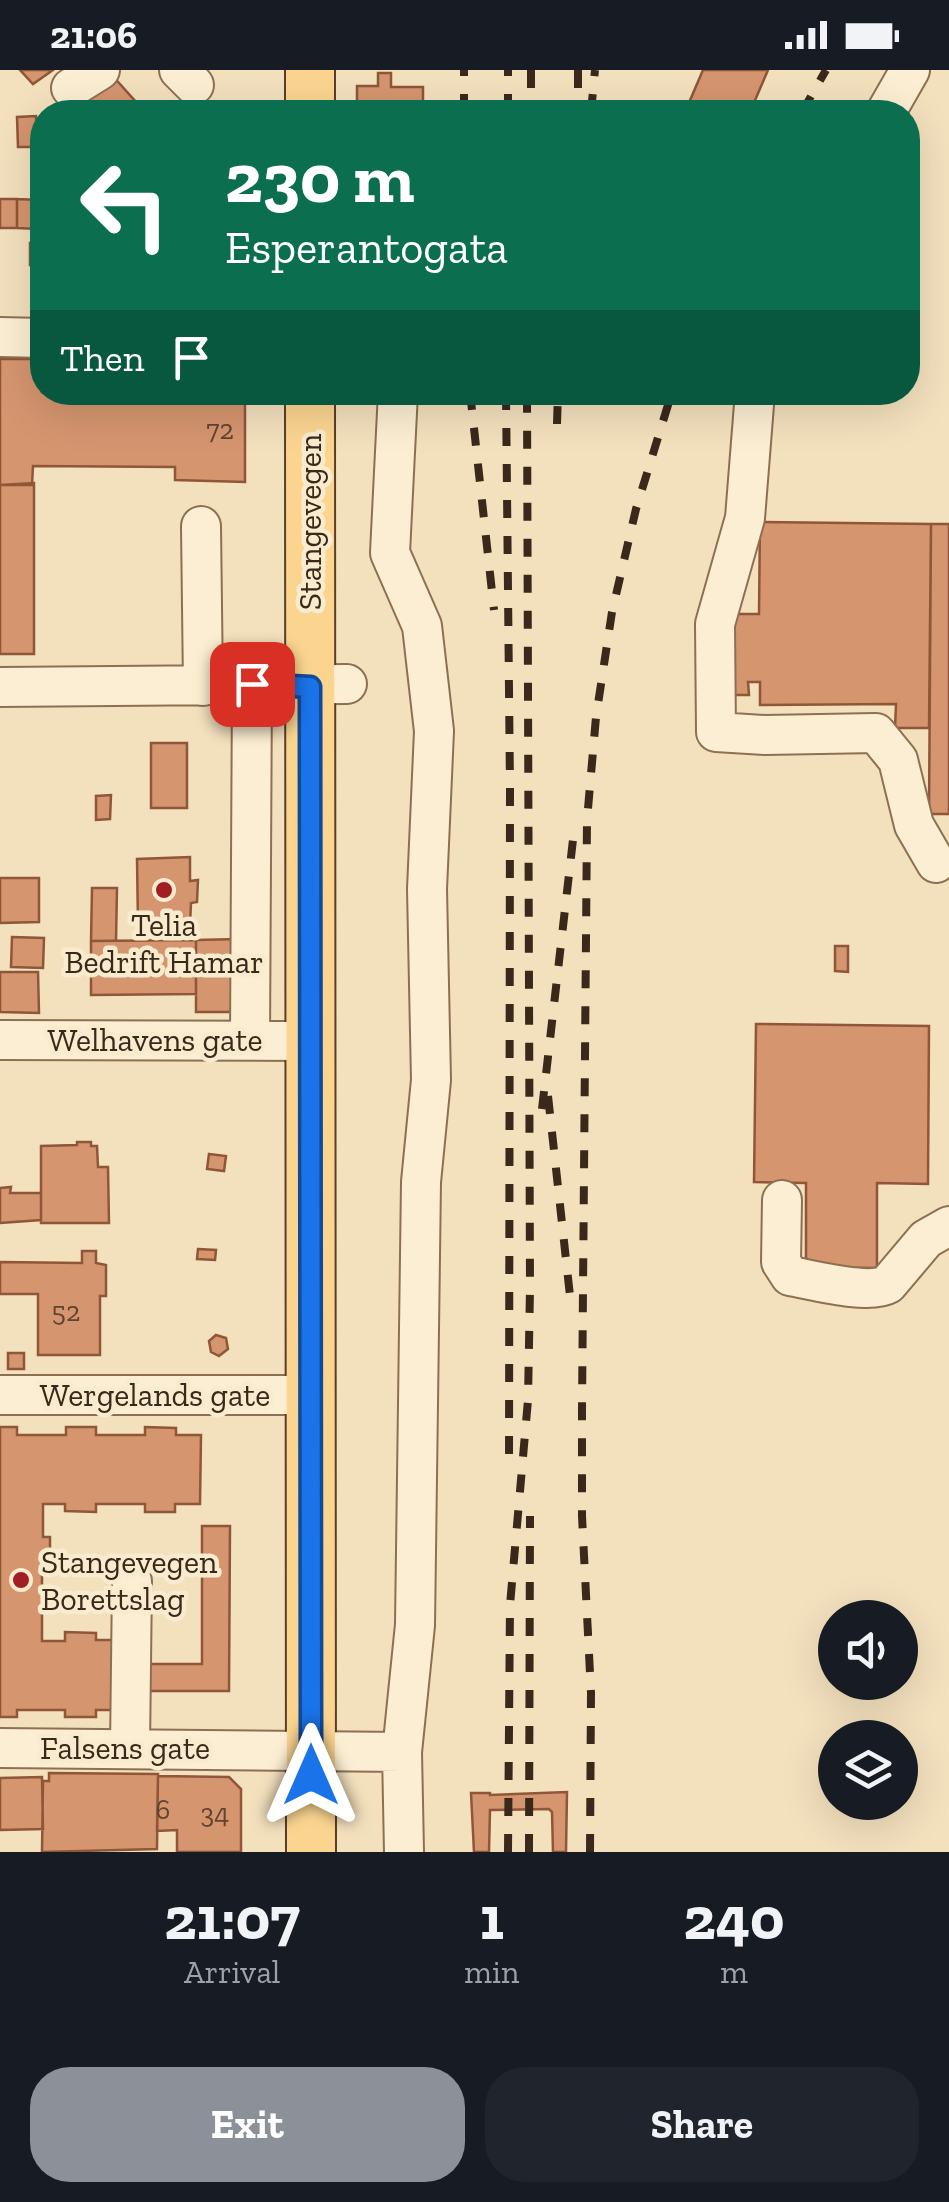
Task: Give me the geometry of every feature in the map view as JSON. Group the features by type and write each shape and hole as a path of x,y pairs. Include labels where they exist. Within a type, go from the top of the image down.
{"main road":[{"path":"310,70 310,100"},
{"name":"Stangevegen","path":"311,405 328,685 311,1041 311,1852"}],"street":[{"path":"893,100 910,70"},
{"path":"0,337 30,338"},
{"path":"397,405 390,552 422,626 434,732 427,889 431,1080 421,1182 415,1625 402,1752 404,1852"},
{"path":"754,405 745,518 716,624 716,732 876,734 898,760 914,825 936,863"},
{"path":"202,526 203,686"},
{"path":"250,1040 252,684"},
{"path":"0,686 328,685"},
{"name":"Welhavens gate","path":"0,1040 311,1041"},
{"path":"782,1200 780,1262 790,1276 823,1282 880,1289 926,1239 949,1226"},
{"name":"Wergelands gate","path":"0,1395 309,1395"},
{"path":"130,1748 132,1581"},
{"name":"Falsens gate","path":"0,1748 402,1752"}],"building":[{"path":"20,70 53,70 33,84"},
{"path":"703,70 768,70 755,100 690,100"},
{"path":"378,73 391,73 391,87 423,87 423,100 357,100 357,86 378,86"},
{"path":"111,74 134,100 76,100"},
{"path":"30,116 30,147 18,147 17,117"},
{"path":"0,199 17,199 17,228 0,228"},
{"path":"17,199 30,200 30,229 17,228"},
{"path":"0,359 30,359 30,405 245,405 245,482 175,480 175,467 33,466 32,485 0,485"},
{"path":"34,483 34,654 0,654 0,485"},
{"path":"760,522 931,524 929,728 895,728 896,704 760,705 760,682 748,682 749,695 732,695 734,614 759,614"},
{"path":"931,524 949,524 949,814 929,814"},
{"path":"151,743 187,743 187,808 151,808"},
{"path":"111,795 110,819 96,820 96,796"},
{"path":"190,857 190,881 198,880 190,925 138,926 137,859"},
{"path":"0,878 39,878 39,922 0,923"},
{"path":"92,888 117,888 116,941 91,941"},
{"path":"12,937 44,938 43,968 11,967"},
{"path":"239,939 239,1002 229,1012 196,1012 196,940"},
{"path":"196,940 196,994 91,995 91,941"},
{"path":"835,946 848,946 848,972 835,971"},
{"path":"0,972 38,972 39,1013 0,1012"},
{"path":"756,1024 929,1026 928,1184 877,1183 877,1268 806,1267 806,1183 754,1182"},
{"path":"77,1142 97,1146 98,1167 108,1167 109,1223 41,1223 41,1146"},
{"path":"209,1154 226,1156 224,1171 207,1169"},
{"path":"11,1187 10,1193 41,1193 41,1220 0,1223 0,1188"},
{"path":"198,1249 216,1250 215,1260 197,1259"},
{"path":"82,1251 96,1251 96,1263 106,1265 106,1296 100,1296 100,1355 38,1355 38,1294 0,1294 0,1262 82,1263"},
{"path":"216,1335 226,1338 228,1349 219,1356 211,1352 209,1341"},
{"path":"8,1353 24,1353 24,1369 8,1369"},
{"name":"Stangevegen Borettslag","path":"0,1427 17,1427 17,1435 66,1435 66,1427 96,1427 96,1435 145,1435 145,1427 176,1428 176,1435 201,1435 200,1504 175,1504 175,1512 145,1512 145,1504 96,1504 96,1512 65,1511 65,1504 43,1504 43,1537 50,1537 50,1568 42,1568 42,1592 50,1592 50,1607 42,1607 42,1641 65,1641 65,1632 96,1633 96,1640 121,1640 121,1710 96,1710 96,1717 65,1717 65,1710 17,1710 17,1717 0,1717"},
{"path":"202,1526 230,1526 229,1691 146,1691 146,1664 202,1664"},
{"path":"49,1773 158,1774 157,1849 42,1852 43,1781 49,1781"},
{"path":"158,1776 229,1777 241,1789 241,1852 177,1852 177,1830 157,1831"},
{"path":"42,1777 43,1829 0,1830 0,1778"},
{"path":"567,1792 566,1852 553,1852 549,1809 490,1810 489,1852 474,1852 471,1793"}],"railway":[{"path":"464,70 464,100"},
{"path":"508,70 508,100"},
{"path":"531,70 531,100"},
{"path":"578,70 578,100"},
{"path":"592,100 595,70"},
{"path":"809,100 826,70"},
{"path":"471,405 494,610"},
{"path":"506,405 509,1472"},
{"path":"508,1852 510,1605 528,1400 530,1288 527,405"},
{"path":"557,424 558,405"},
{"path":"590,1852 591,1693 582,1516 587,820 596,717 612,612 636,509 668,405"},
{"path":"542,1109 574,831"},
{"path":"548,1096 571,1305"},
{"path":"529,1852 530,1516"}],"place":[{"name":"Telia Bedrift Hamar","path":"164,890"},
{"name":"Stangevegen Borettslag","path":"21,1580"}],"route":[{"path":"252,684 310,687 311,1775"}]}
